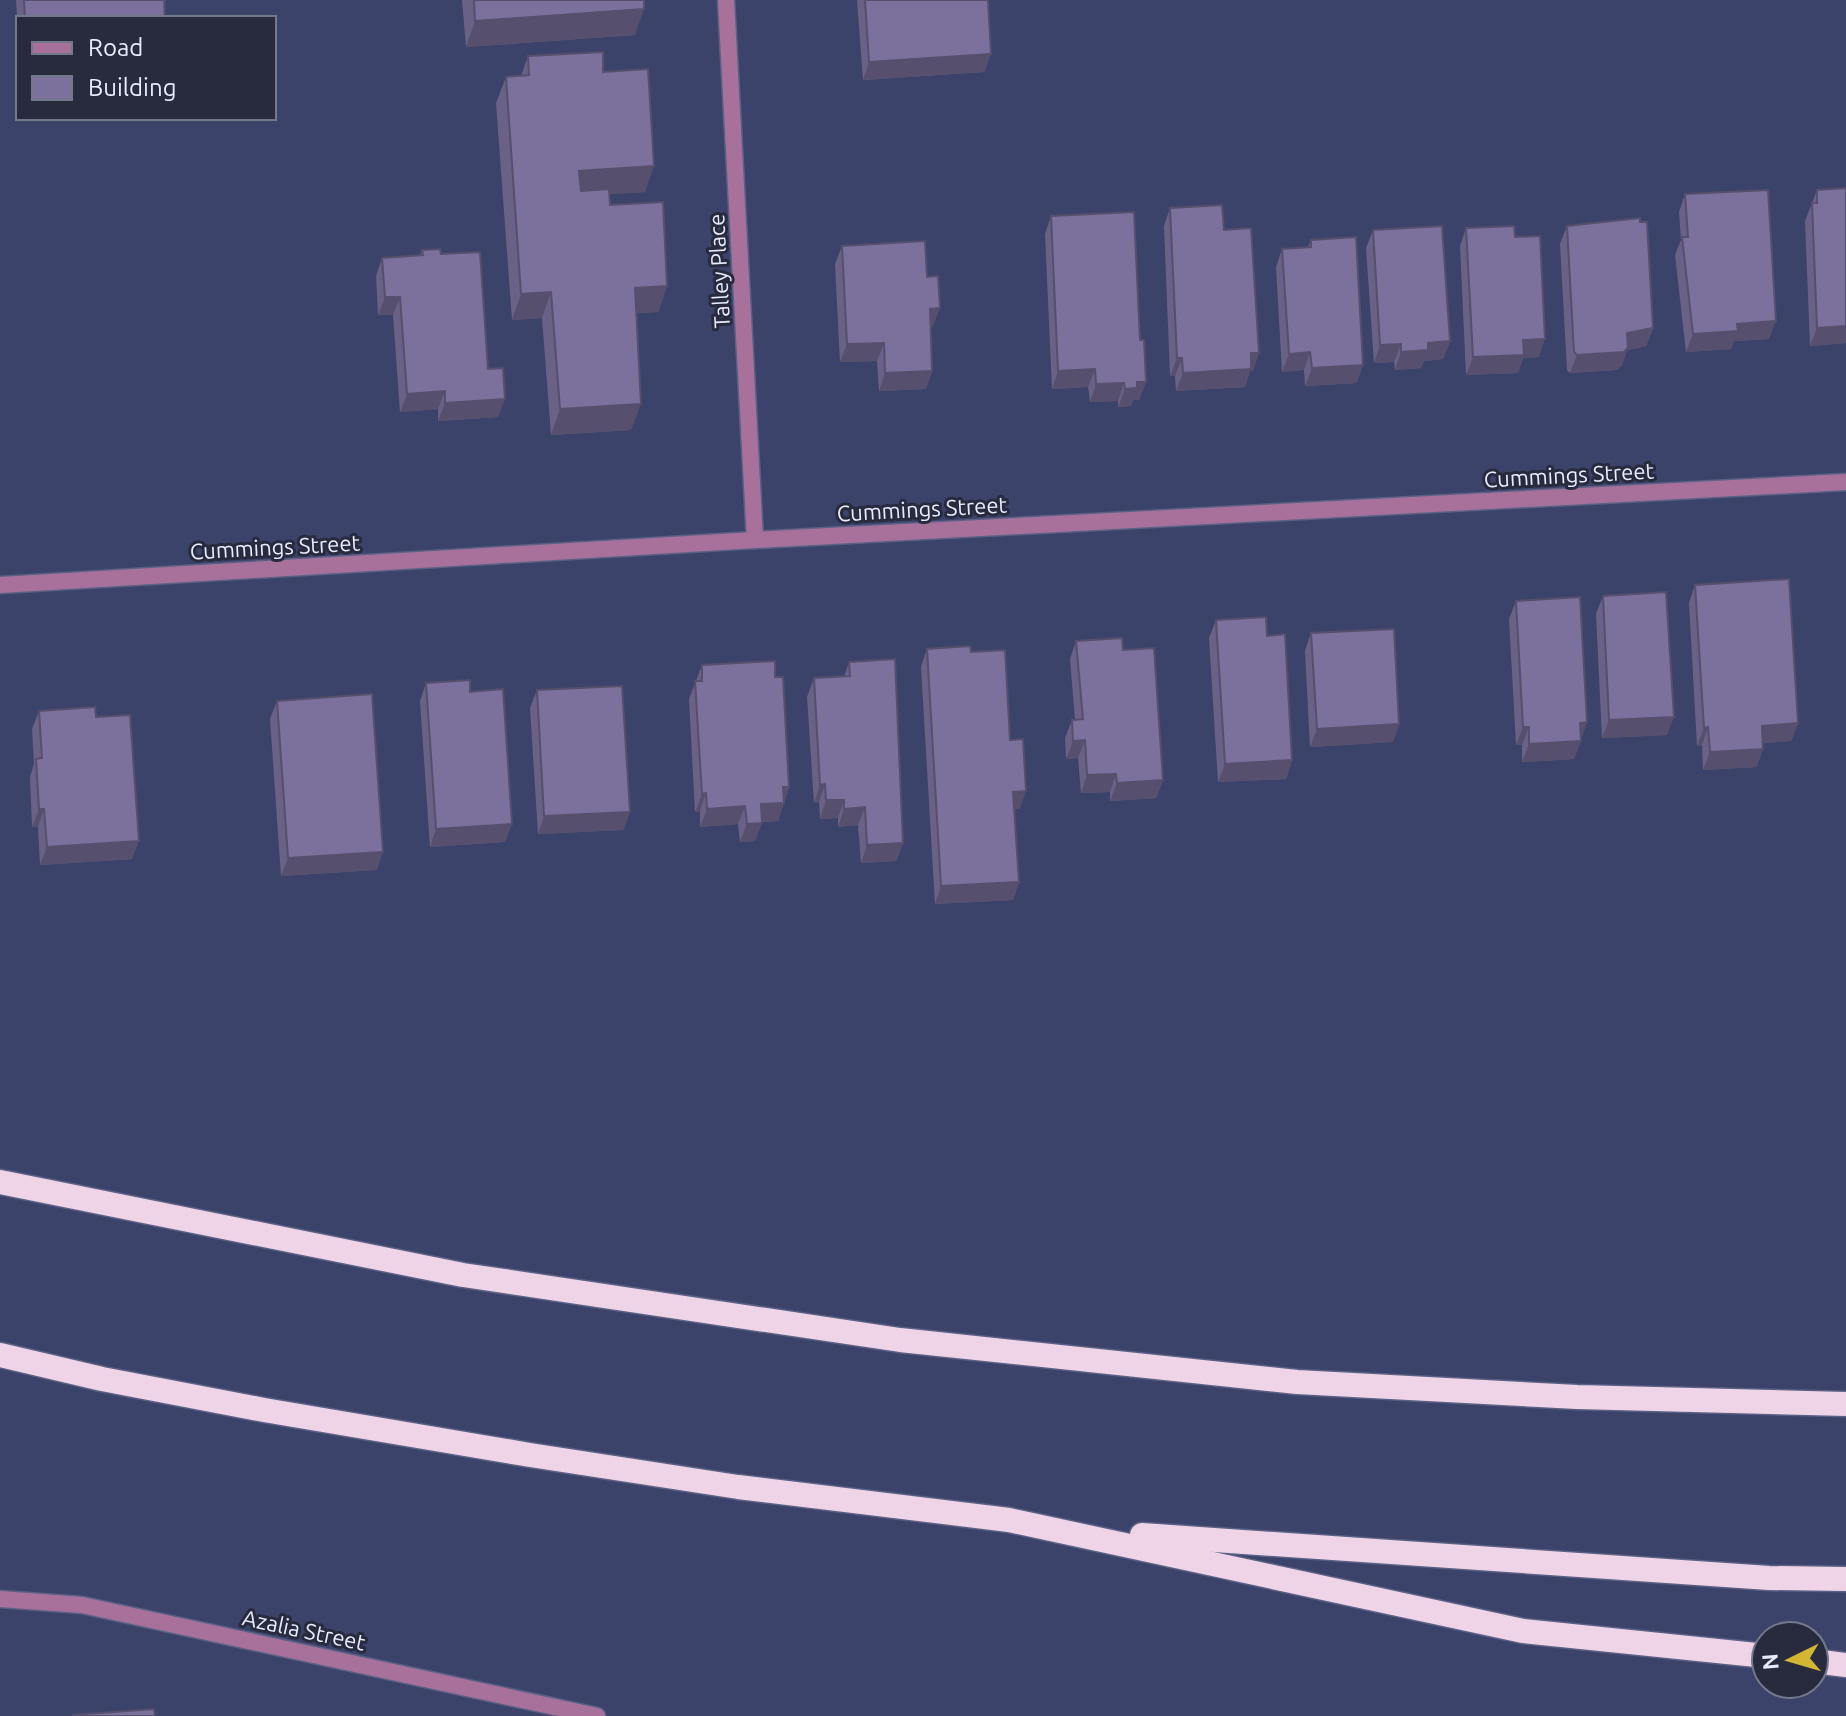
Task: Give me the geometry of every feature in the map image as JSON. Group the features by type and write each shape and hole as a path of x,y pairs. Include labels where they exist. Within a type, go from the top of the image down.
{"highway":[{"path":"0,1182 463,1275 930,1344 1297,1382 1577,1397 1846,1404"},
{"path":"0,1355 220,1401 514,1453 738,1487 1009,1520 1523,1631 1750,1654"},
{"path":"1060,1530 1769,1578 1846,1579"}],"street":[{"name":"Talley Place","path":"726,0 755,540"},
{"name":"Cummings Street","path":"0,585 755,540 1846,482"},
{"name":"Azalia Street","path":"0,1599 82,1605 597,1716"}],"building":[{"path":"24,0 164,0 165,16 25,16"},
{"path":"474,0 644,0 644,9 475,21"},
{"path":"865,0 988,0 991,54 869,62"},
{"path":"603,52 603,72 648,69 654,166 579,171 581,191 609,189 610,205 663,202 667,286 635,288 641,404 560,409 551,292 521,294 506,77 529,75 528,56"},
{"path":"1846,188 1846,326 1817,328 1812,203 1817,203 1817,190"},
{"path":"1768,190 1776,321 1737,324 1738,331 1693,334 1682,237 1688,237 1685,194"},
{"path":"1222,205 1224,230 1251,228 1259,353 1251,353 1251,369 1183,373 1182,358 1177,358 1170,208"},
{"path":"1134,212 1140,340 1144,340 1146,382 1137,382 1137,388 1125,389 1124,383 1096,384 1095,369 1058,371 1051,216"},
{"path":"1640,218 1640,222 1647,222 1653,328 1627,333 1628,347 1624,352 1577,355 1574,352 1567,226"},
{"path":"1442,226 1450,341 1428,343 1428,350 1401,352 1401,344 1380,345 1373,230"},
{"path":"1514,226 1515,237 1540,236 1545,339 1523,340 1524,355 1473,357 1466,228"},
{"path":"1356,237 1363,365 1312,368 1310,352 1289,354 1282,249 1311,247 1311,240"},
{"path":"925,241 927,277 938,276 940,308 930,309 932,371 885,373 884,343 847,344 842,246"},
{"path":"440,249 441,254 480,252 488,369 503,368 505,399 445,403 445,391 407,394 400,297 385,297 382,258 423,255 422,250"},
{"path":"1789,579 1798,723 1762,726 1763,749 1710,752 1708,727 1704,728 1695,585"},
{"path":"1666,592 1674,717 1609,720 1603,596"},
{"path":"1580,597 1587,722 1580,723 1581,741 1529,744 1529,727 1523,727 1516,601"},
{"path":"1266,617 1267,636 1285,634 1292,760 1225,764 1216,620"},
{"path":"1394,629 1399,724 1317,729 1311,633"},
{"path":"1122,638 1123,650 1154,648 1163,780 1117,783 1116,774 1087,775 1085,740 1073,741 1072,720 1083,719 1076,641"},
{"path":"970,646 971,652 1005,650 1010,740 1023,739 1026,791 1013,792 1019,882 941,886 927,649"},
{"path":"895,659 903,843 867,845 865,807 844,809 844,800 826,800 825,784 820,785 814,678 850,676 849,662"},
{"path":"775,661 775,677 783,677 789,787 783,787 784,803 761,804 762,823 747,824 745,806 707,809 706,793 702,794 695,681 702,681 702,665"},
{"path":"470,680 470,692 503,689 512,824 436,829 426,683"},
{"path":"622,686 630,812 544,816 537,690"},
{"path":"372,694 383,852 288,858 277,701"},
{"path":"95,707 96,717 130,715 139,841 47,847 44,809 39,809 36,759 42,758 39,711"},
{"path":"154,1709 155,1716 73,1716 73,1715"}]}
